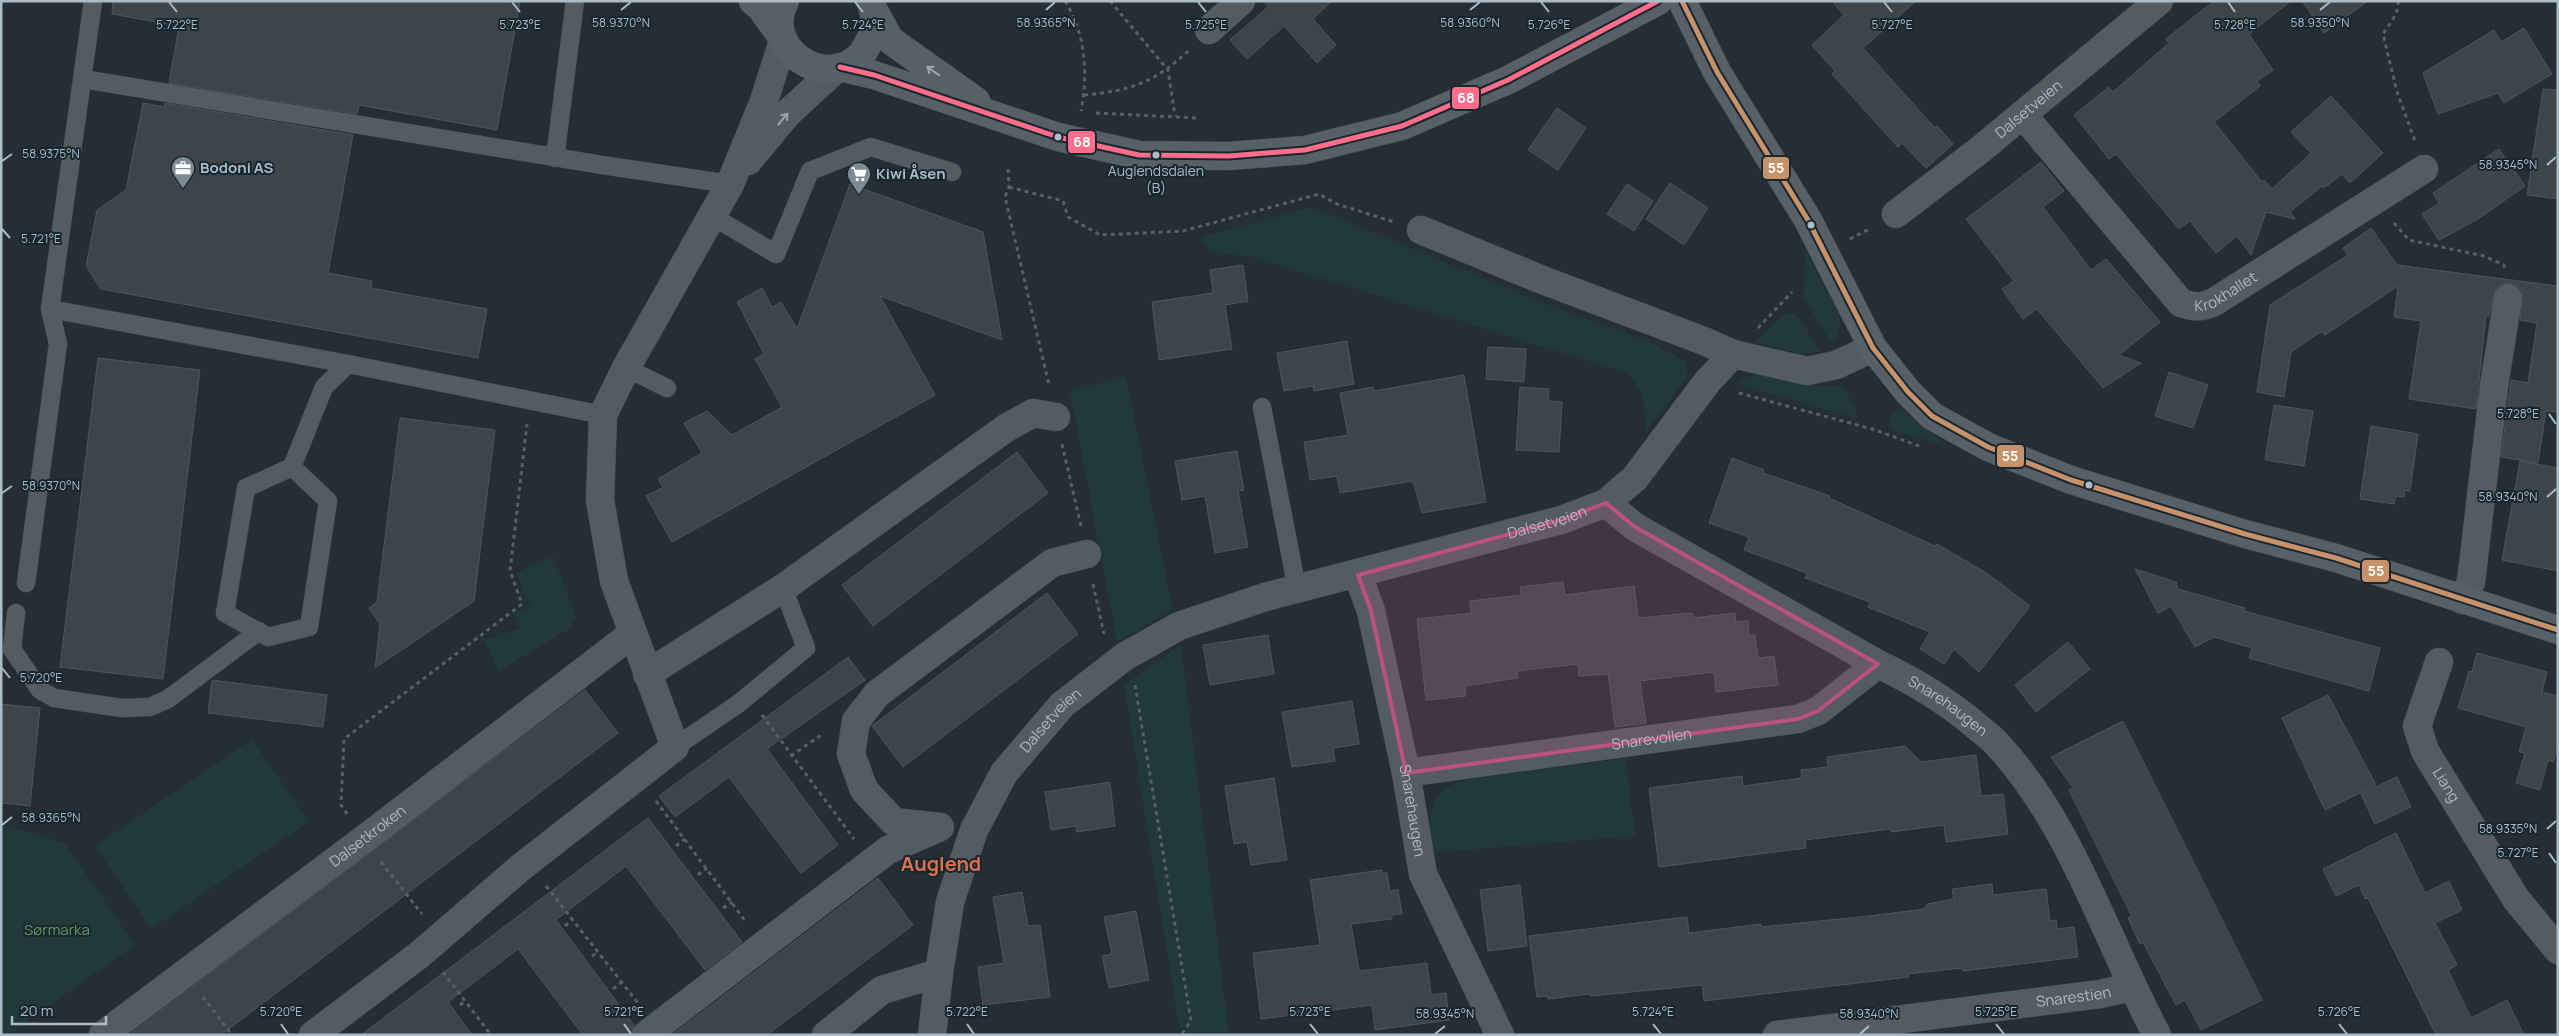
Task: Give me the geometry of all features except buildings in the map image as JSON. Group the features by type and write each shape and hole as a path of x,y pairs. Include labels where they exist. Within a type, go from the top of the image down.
{"main road":[{"path":"753,1 761,8 796,58 815,68 838,68 874,76 1058,137 1139,155 1229,156 1304,150 1402,126 1508,80 1658,1"},
{"path":"783,39 780,10 786,1"},
{"path":"1682,1 1717,72 1808,220 1874,348 1908,392 1932,416 1988,447 2070,480 2245,534 2336,558 2558,630"},
{"path":"838,68 861,55 873,33 872,4"},
{"path":"872,4 890,40 1002,120"}],"street":[{"path":"1209,30 1241,1"},
{"name":"Dalsetveien","path":"1896,214 1956,170 2024,115 2159,1"},
{"path":"313,1035 419,955 520,868 675,747 614,581 600,500 603,415 626,368 730,184 764,101 783,39"},
{"path":"730,184 788,113 838,68"},
{"name":"Krokhallet","path":"2024,115 2181,303 2192,307 2204,307 2214,302 2424,169"},
{"path":"1421,230 1540,279 1687,334 1733,354 1807,371 1836,365 1874,348"},
{"path":"2463,600 2471,582 2494,386 2508,298"},
{"name":"Dalsetveien","path":"932,1035 950,902 974,830 1004,774 1062,705 1116,664 1179,626 1266,597 1358,575 1561,520 1606,502 1636,478 1708,382 1733,354"},
{"path":"647,674 782,588 1006,428 1032,413 1056,417"},
{"name":"Snarehaugen","path":"1606,502 1635,527 1878,664 1912,680 1946,702 1996,743 2043,803 2074,859 2132,987 2157,1035"},
{"path":"974,830 894,822 864,790 851,754 856,721 877,694 1052,563 1087,554"},
{"name":"Snarehaugen","path":"1358,575 1372,611 1406,773 1423,874 1500,1035"},
{"name":"Dalsetkroken","path":"103,1035 363,840 632,634"},
{"name":"Liang","path":"2439,662 2417,726 2419,738 2425,752 2516,899 2558,950"},
{"name":"Snarevollen","path":"1406,773 1798,719 1818,711 1878,664"},
{"path":"651,1031 888,850 940,827"},
{"path":"826,1035 882,990 939,973"},
{"name":"Snarestien","path":"1776,1035 2100,994 2132,987"}],"lane":[{"path":"26,583 58,344 50,309 94,1"},
{"path":"555,158 575,1"},
{"path":"82,79 555,158 730,184"},
{"path":"712,216 776,254 810,171 871,147 952,172"},
{"path":"50,309 529,398 603,415"},
{"path":"292,467 328,502 309,627 268,637 225,613 246,488 292,467 324,387 348,364"},
{"path":"626,368 667,388"},
{"path":"1262,407 1296,589"},
{"path":"675,747 738,704 806,648 782,588"},
{"path":"16,613 12,649 40,690 54,698 122,708 150,707 168,700 259,632"}],"path":[{"path":"1064,1 1078,25 1085,63 1084,95 1081,112 1197,118"},
{"path":"1110,1 1168,70 1175,116"},
{"path":"2398,1 2399,6 2392,22 2383,34 2396,92 2424,169"},
{"path":"1084,95 1126,89 1168,70"},
{"path":"1009,187 1063,201 1068,217 1100,235 1183,231 1319,194 1337,204 1421,230"},
{"path":"2376,200 2409,240 2484,256 2504,265 2508,298"},
{"path":"1733,354 1792,292"},
{"path":"1708,382 1872,429 1932,450"},
{"path":"363,840 341,804 344,739 522,604 510,571 529,398"},
{"path":"1116,664 1134,677 1191,1021 1181,1035"},
{"path":"762,715 872,863"},
{"path":"657,801 764,945"},
{"path":"676,846 685,839"},
{"path":"698,875 707,868"},
{"path":"549,888 622,982 651,1031"},
{"path":"723,908 732,902"},
{"path":"565,926 573,919"},
{"path":"592,956 598,952"},
{"path":"438,966 490,1033 485,1035"},
{"path":"613,989 622,982"},
{"path":"460,1005 465,1001"},
{"path":"224,1024 232,1035"}],"highlighted area":[{"path":"1606,503 1635,527 1878,664 1818,711 1798,719 1406,773 1371,611 1358,575 1561,520"}],"green space":[{"path":"1312,207 1546,304 1650,342 1687,362 1687,377 1646,432 1643,394 1627,373 1253,257 1210,252 1200,237"},
{"path":"1805,249 1839,312 1839,328 1832,344 1804,298"},
{"path":"1792,313 1799,317 1820,352 1800,354 1755,342 1785,314"},
{"path":"1754,375 1776,377 1807,384 1841,385 1856,408 1857,417 1853,418 1735,383"},
{"path":"1126,376 1173,610 1117,642 1070,391"},
{"path":"1900,408 1947,446 1892,430 1888,421 1890,416"},
{"path":"553,556 577,618 569,629 499,671 484,640 520,629 513,613 530,607 516,573"},
{"path":"1181,644 1229,1035 1188,1035 1179,1027 1124,685"},
{"path":"252,739 309,822 151,929 95,846"},
{"path":"1626,758 1635,836 1431,853 1429,829 1431,813 1442,792 1453,784 1467,779"},
{"name":"Sørmarka","path":"1,824 65,843 135,945 8,1035 1,1035"}],"transit line":[{"name":"68","path":"840,67 874,75 1058,137 1139,155 1229,156 1305,150 1402,126 1508,80 1658,1"},
{"name":"55","path":"1682,1 1717,72 1808,220 1873,348 1908,392 1932,416 1988,447 2071,480 2245,534 2336,558 2558,630"}],"place":[{"name":"Auglendsdalen (B)","path":"1156,155"},
{"name":"Bodoni AS","path":"183,189"},
{"name":"Kiwi Åsen","path":"859,195"}],"district":[{"name":"Auglend","path":"941,864"}]}
